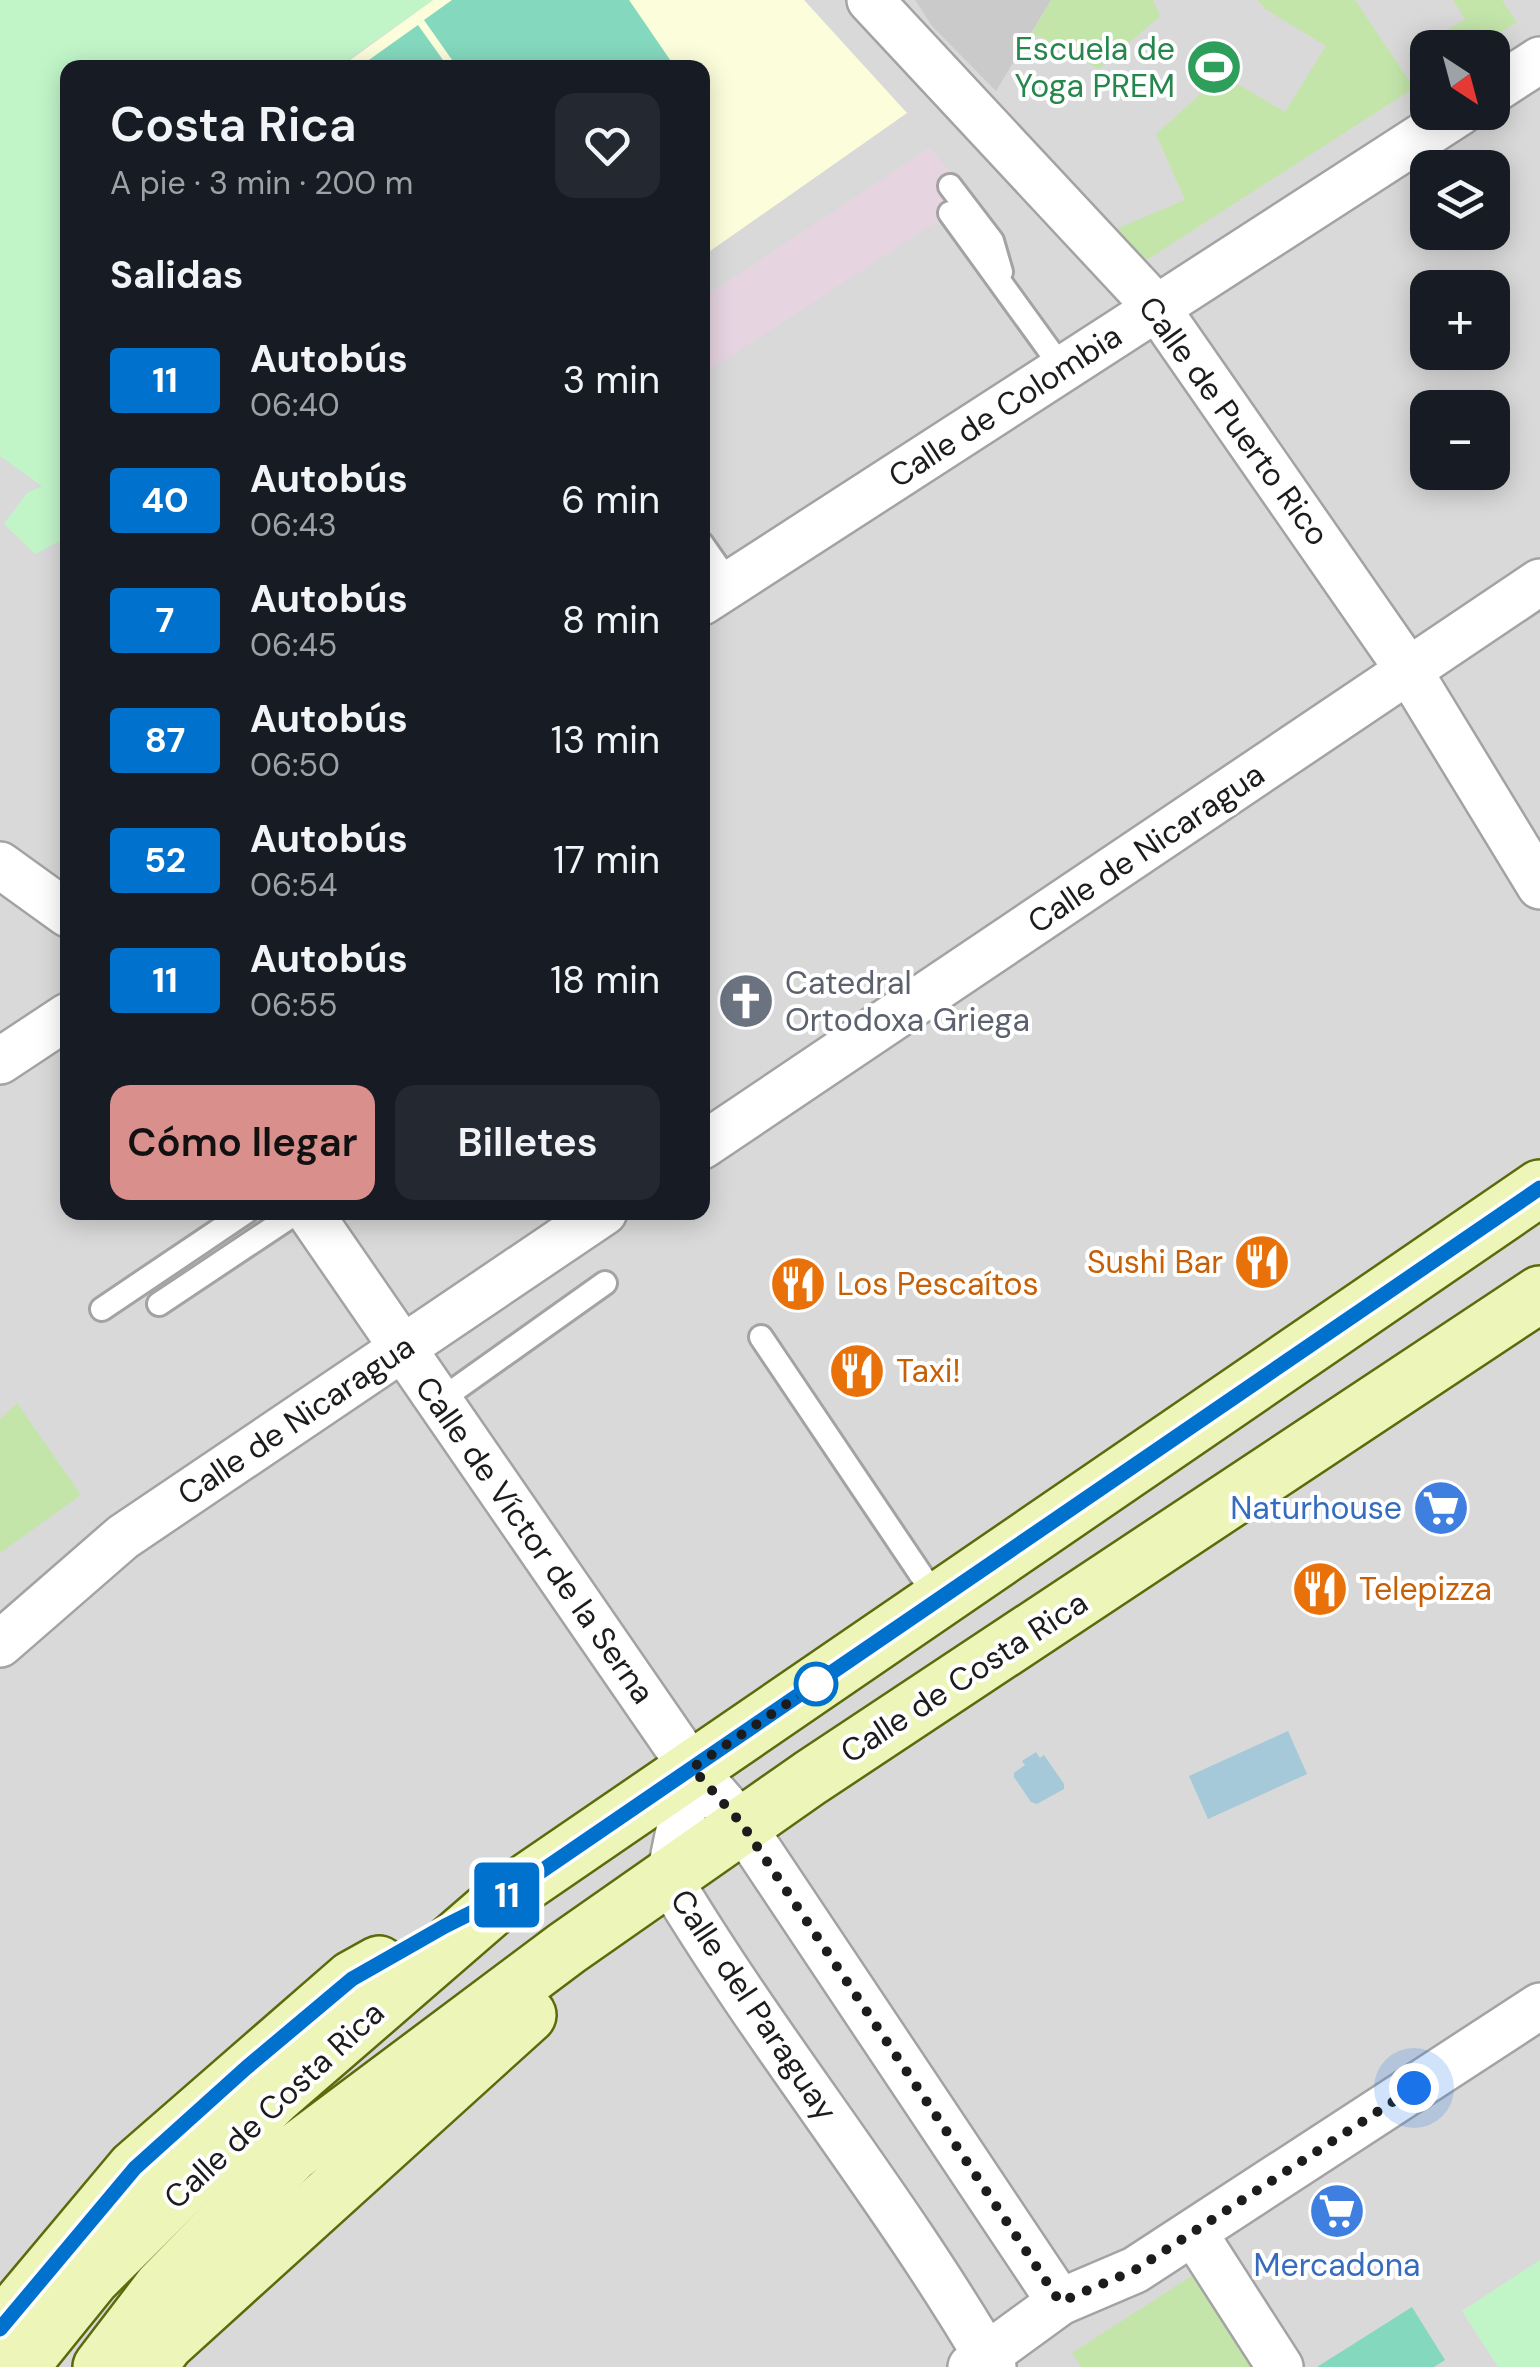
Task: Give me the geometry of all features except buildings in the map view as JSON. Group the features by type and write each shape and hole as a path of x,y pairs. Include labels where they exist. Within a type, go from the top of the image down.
{"main road":[{"name":"Calle de Costa Rica","path":"20,2367 92,2278 274,2096 505,1896 1540,1188"},
{"name":"Calle de Costa Rica","path":"100,2367 162,2287 292,2154 567,1948 742,1824 1540,1294"},
{"path":"0,2328 135,2168 246,2068 352,1979 505,1896"},
{"path":"148,2367 166,2343 525,2020 567,1948"}],"street":[{"name":"Calle de Puerto Rico","path":"870,0 1158,308 1409,670 1540,886"},
{"path":"1510,79 1540,60"},
{"name":"Calle de Colombia","path":"716,594 1432,130"},
{"name":"Calle de Nicaragua","path":"710,1141 1540,582"},
{"path":"0,865 60,908"},
{"path":"0,1061 60,1021"},
{"name":"Calle de Víctor de la Serna","path":"315,1220 692,1768"},
{"name":"Calle de Nicaragua","path":"0,1644 122,1538 592,1220"},
{"path":"692,1768 742,1824 1060,2302"},
{"name":"Calle del Paraguay","path":"692,1768 669,1879 718,1961 943,2284 983,2363"},
{"path":"983,2363 1060,2302 1135,2270 1540,2006"},
{"path":"1194,2233 1280,2367"}],"lane":[{"path":"950,186 992,242 1008,294"},
{"path":"950,213 1063,369"},
{"path":"102,1308 234,1220"},
{"path":"160,1304 285,1220"},
{"path":"439,1400 605,1283"},
{"path":"761,1337 896,1543 938,1600"}],"shaded area":[{"path":"0,0 1540,0 1540,2367 0,2367"},
{"path":"433,0 804,0 907,113 710,251 710,60 350,60"},
{"path":"915,0 1051,0 996,91 932,26"},
{"path":"929,148 958,180 958,208 710,369 710,293"}],"green space":[{"path":"0,0 433,0 348,60 60,60 60,541 35,554 4,524 27,493 42,486 0,456"},
{"path":"452,0 629,0 670,60 452,60 424,20"},
{"path":"1051,0 1153,0 1160,16 1099,69 1039,36 1028,39"},
{"path":"1258,0 1355,0 1410,82 1410,91 1142,263 1116,229 1185,200 1156,134 1222,75 1285,112 1326,46 1265,9"},
{"path":"1453,0 1502,0 1517,22 1504,30 1447,30 1465,19"},
{"path":"418,25 443,60 369,60"},
{"path":"17,1403 81,1495 0,1553 0,1419"},
{"path":"1540,2260 1540,2367 1498,2367 1462,2311"},
{"path":"1207,2266 1271,2367 1081,2367 1072,2353"},
{"path":"1412,2307 1445,2360 1434,2367 1317,2367"}],"water":[{"path":"1288,1731 1307,1774 1208,1819 1189,1776"},
{"path":"1036,1752 1040,1758 1044,1755 1064,1784 1064,1789 1037,1804 1031,1802 1014,1777 1025,1765 1022,1761"}],"bus line":[{"name":"11","path":"0,2329 135,2168 352,1979 505,1896 1540,1188"}],"place":[{"name":"Escuela de Yoga PREM","path":"1214,67"},
{"name":"Catedral Ortodoxa Griega","path":"746,1001"},
{"name":"Sushi Bar","path":"1262,1262"},
{"name":"Los Pescaítos","path":"798,1284"},
{"name":"Taxi!","path":"857,1371"},
{"name":"Naturhouse","path":"1441,1508"},
{"name":"Telepizza","path":"1320,1589"},
{"name":"Mercadona","path":"1337,2211"}],"route":[{"path":"816,1684 692,1768 742,1824 1060,2302 1135,2270 1414,2088"}]}
